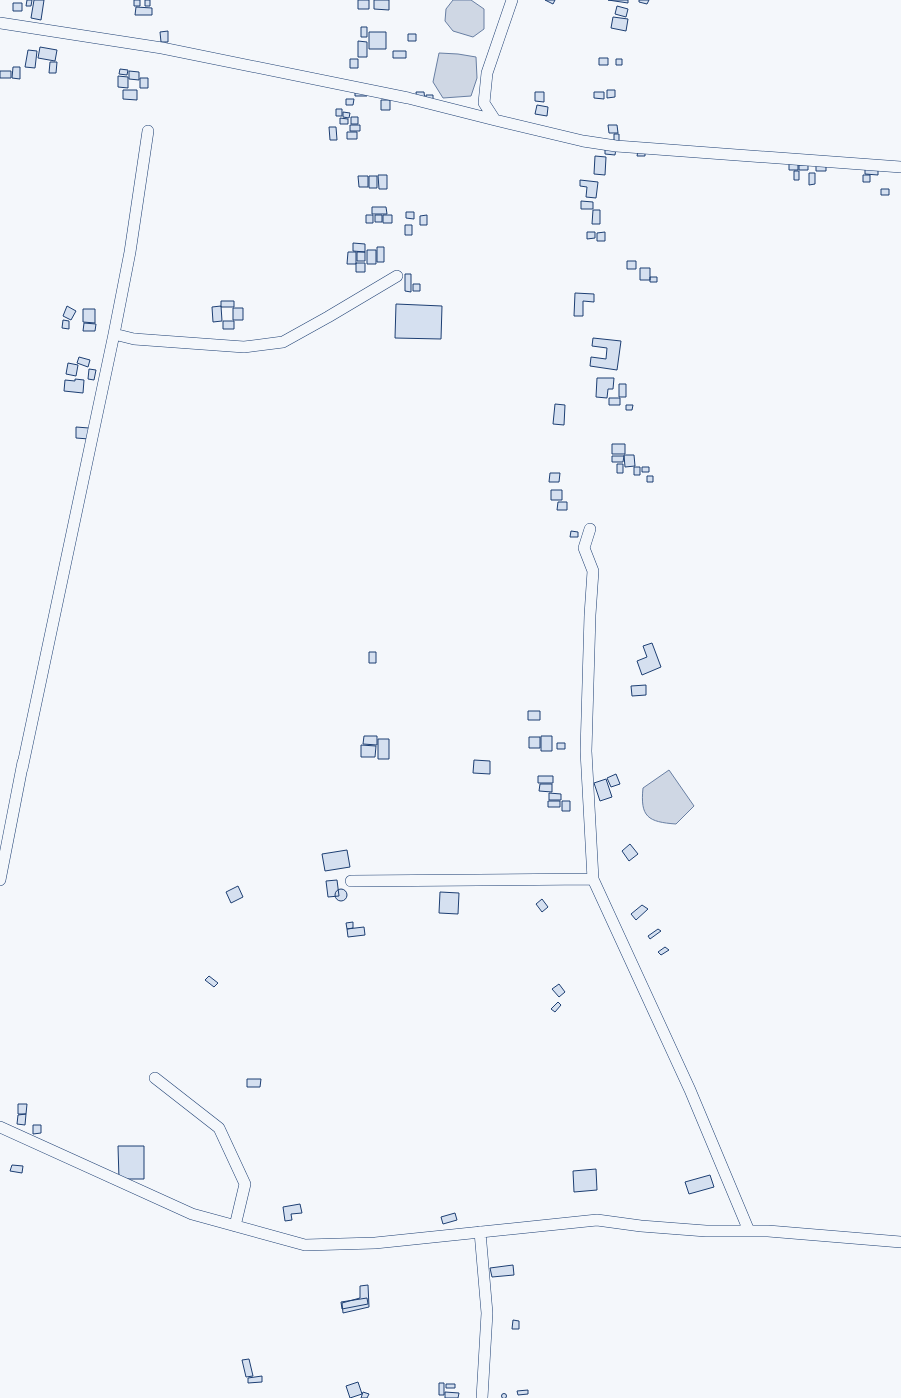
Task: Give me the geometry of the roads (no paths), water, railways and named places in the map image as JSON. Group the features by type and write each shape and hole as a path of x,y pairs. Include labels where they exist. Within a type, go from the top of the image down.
{"street":[{"path":"495,120 484,103 487,73 512,0"},
{"path":"0,23 162,48 408,98 583,141 616,146 901,167"},
{"path":"0,880 114,334 130,252 148,131"},
{"path":"114,334 134,339 244,347 283,342 397,276"},
{"path":"590,529 584,548 593,571 590,615 586,751 593,879 687,1084 749,1231"},
{"path":"22,769 24,754"},
{"path":"352,881 593,879"},
{"path":"155,1078 219,1128 245,1184 235,1226"},
{"path":"0,1127 192,1214 305,1245 374,1244 596,1220 641,1226 692,1230 768,1231 901,1242"},
{"path":"480,1232 487,1313 482,1398"}]}
